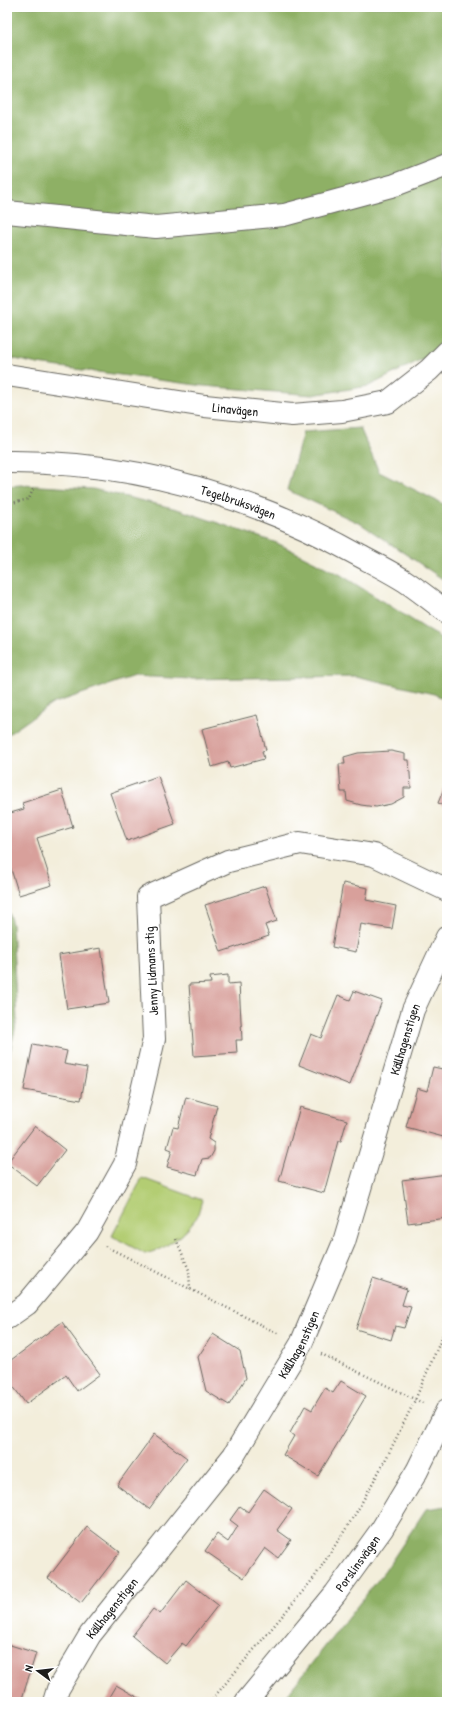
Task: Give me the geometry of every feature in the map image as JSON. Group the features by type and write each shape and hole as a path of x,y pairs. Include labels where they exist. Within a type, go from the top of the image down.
{"street":[{"path":"7,212 156,227 277,215 395,185 447,166"},
{"name":"Linavägen","path":"7,375 205,406 292,415 342,411 388,402 429,370 447,352"},
{"name":"Tegelbruksvägen","path":"7,462 44,462 109,469 154,476 211,492 281,516 341,545 404,581 447,612"},
{"name":"Jenny Lidmans stig","path":"7,1318 27,1304 87,1232 125,1164 154,1039 148,897 228,861 300,843 374,855 447,890"},
{"name":"Källhagenstigen","path":"54,1702 58,1689 90,1635 234,1455 301,1344 344,1242 413,1010 447,936"},
{"name":"Porslinsvägen","path":"246,1702 335,1594 382,1529 417,1470 447,1410"}],"path":[{"path":"87,1232 109,1249 414,1400"},
{"path":"176,1239 189,1270 190,1289"},
{"path":"210,1702 314,1578 356,1513 387,1457 447,1326"}],"green space":[{"path":"7,7 447,7 447,338 430,355 369,386 312,395 204,386 37,364 7,357"},
{"path":"360,428 379,472 447,506 447,582 361,524 287,490 303,432"},
{"path":"21,485 93,489 177,509 277,543 341,575 447,642 447,700 434,694 355,676 191,679 134,676 52,704 7,735 7,486"},
{"path":"7,908 12,924 17,1020 7,1067"},
{"path":"142,1178 202,1200 197,1217 182,1235 161,1249 145,1254 112,1236"},
{"path":"447,1506 447,1702 281,1702 385,1571 426,1509"}],"building":[{"path":"257,715 266,750 262,751 264,759 230,768 228,762 212,767 202,729"},
{"path":"391,751 405,754 405,760 409,760 411,788 404,788 404,797 391,804 376,807 347,801 346,792 341,792 339,764 345,764 344,757 358,753"},
{"path":"158,776 175,824 127,841 110,793"},
{"path":"447,781 447,807 438,803"},
{"path":"62,790 73,827 37,838 52,885 19,895 7,856 7,814 24,809 22,803"},
{"path":"343,883 368,888 366,900 396,906 392,929 361,924 356,952 332,947"},
{"path":"265,886 277,921 265,925 269,936 221,952 205,905"},
{"path":"101,948 109,1003 67,1009 59,955"},
{"path":"228,975 228,984 239,983 242,1040 236,1040 237,1053 194,1056 189,984 211,983 210,977"},
{"path":"354,991 382,1001 350,1085 299,1065 311,1034 321,1038 338,995 350,1000"},
{"path":"33,1044 67,1051 64,1064 87,1068 81,1100 24,1090"},
{"path":"433,1067 447,1070 447,1138 406,1127 417,1088 427,1091"},
{"path":"186,1097 217,1106 208,1139 214,1143 214,1151 210,1158 202,1159 197,1175 167,1167 172,1150 167,1148 173,1127 178,1128"},
{"path":"300,1107 347,1120 341,1141 338,1141 324,1193 279,1181"},
{"path":"35,1126 65,1150 37,1186 7,1163"},
{"path":"447,1174 447,1218 408,1223 402,1180"},
{"path":"373,1278 407,1289 402,1305 411,1307 404,1328 395,1326 391,1340 356,1329"},
{"path":"62,1322 100,1374 77,1391 66,1375 26,1404 7,1378 7,1363"},
{"path":"213,1334 240,1351 246,1378 229,1405 206,1391 198,1357"},
{"path":"341,1381 366,1396 318,1476 283,1455 294,1436 290,1433 305,1406 312,1410 325,1388 333,1393"},
{"path":"154,1434 187,1458 149,1509 117,1485"},
{"path":"264,1489 292,1509 277,1530 291,1540 278,1558 265,1548 244,1578 205,1551 217,1534 228,1542 238,1526 230,1520 240,1506 248,1512"},
{"path":"87,1527 120,1552 81,1603 48,1578"},
{"path":"186,1580 218,1605 186,1646 182,1643 165,1663 132,1636 153,1609 160,1614"},
{"path":"7,1644 36,1653 21,1702 7,1702"},
{"path":"116,1685 146,1702 106,1702"}]}
